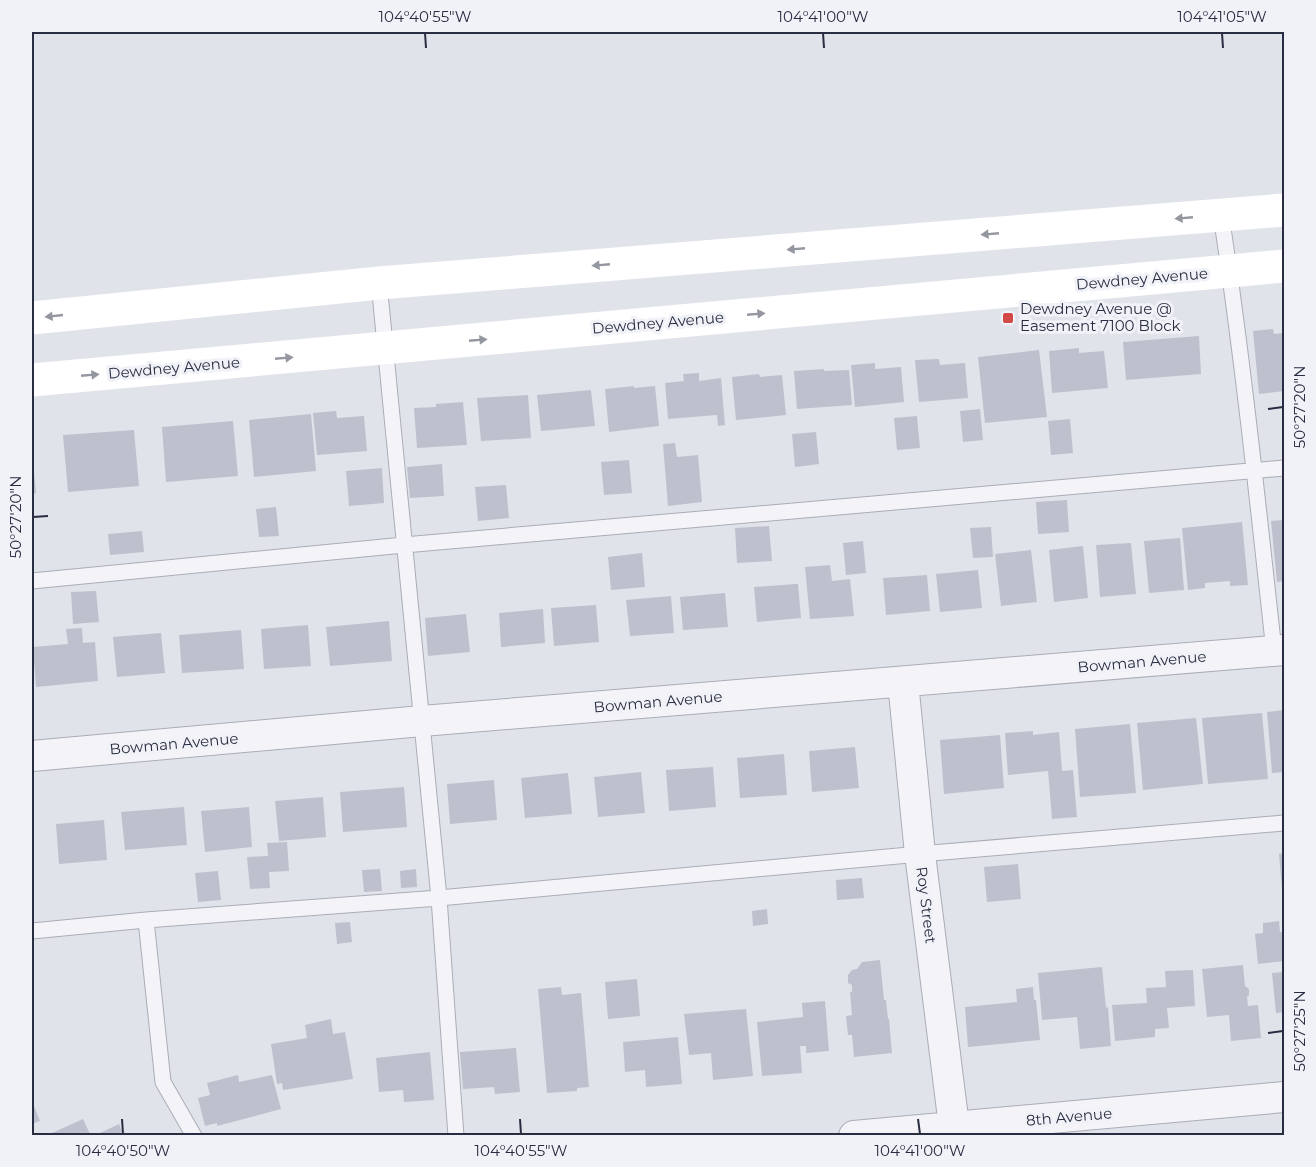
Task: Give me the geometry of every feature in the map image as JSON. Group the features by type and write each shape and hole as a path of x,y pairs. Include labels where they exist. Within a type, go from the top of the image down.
{"main road":[{"path":"32,318 379,283 1284,210"},
{"name":"Dewdney Avenue","path":"32,381 1284,266"}],"street":[{"name":"Bowman Avenue","path":"32,756 422,721 1279,651"},
{"name":"Roy Street","path":"903,682 920,854 954,1126"},
{"name":"8th Avenue","path":"854,1136 1284,1097"}],"lane":[{"path":"1221,215 1279,651"},
{"path":"379,283 439,898 456,1136"},
{"path":"32,581 404,545 1284,468"},
{"path":"32,931 439,898 1284,823"},
{"path":"146,920 163,1082 194,1136"}],"building":[{"path":"1273,329 1274,334 1284,333 1284,391 1259,394 1253,331"},
{"path":"1199,336 1201,374 1126,380 1123,342"},
{"path":"1079,348 1079,353 1104,351 1108,388 1052,393 1049,351"},
{"path":"1039,350 1047,417 985,423 978,357"},
{"path":"939,359 940,365 965,363 968,398 919,402 915,360"},
{"path":"875,363 875,369 901,367 904,402 855,407 851,365"},
{"path":"824,369 824,371 849,370 852,405 797,409 794,371"},
{"path":"699,373 699,381 721,378 725,425 718,426 717,415 668,419 665,383 684,381 683,374"},
{"path":"759,374 760,377 782,375 786,415 736,420 732,377"},
{"path":"634,386 634,388 655,386 659,426 609,432 605,389"},
{"path":"591,390 595,426 541,431 537,395"},
{"path":"528,395 531,438 481,441 477,398"},
{"path":"463,402 467,445 417,448 414,408"},
{"path":"980,409 983,440 963,442 960,411"},
{"path":"336,411 337,418 364,416 367,451 317,455 313,413"},
{"path":"311,414 316,471 254,477 249,420"},
{"path":"917,416 920,448 897,450 894,418"},
{"path":"1070,419 1073,453 1051,455 1048,421"},
{"path":"233,421 238,476 166,482 162,427"},
{"path":"134,430 139,486 68,492 63,435"},
{"path":"816,432 819,464 795,467 792,434"},
{"path":"675,443 677,457 698,455 702,502 668,506 663,444"},
{"path":"629,460 632,493 604,495 601,462"},
{"path":"32,461 36,493 32,494"},
{"path":"442,464 444,496 410,498 407,467"},
{"path":"382,468 384,503 349,506 346,471"},
{"path":"506,485 509,518 478,521 475,487"},
{"path":"1067,500 1069,532 1038,534 1036,502"},
{"path":"276,507 279,536 259,537 256,509"},
{"path":"1284,520 1284,581 1277,582 1271,521"},
{"path":"1242,522 1248,585 1230,586 1230,581 1205,583 1205,588 1188,590 1182,528"},
{"path":"769,526 772,561 737,563 735,528"},
{"path":"991,527 993,557 973,558 970,528"},
{"path":"142,531 144,552 110,555 108,534"},
{"path":"1180,538 1184,590 1149,593 1144,541"},
{"path":"863,541 866,573 846,575 843,543"},
{"path":"1131,543 1136,594 1100,597 1096,545"},
{"path":"1083,546 1088,598 1054,602 1049,550"},
{"path":"1031,550 1037,602 1001,606 995,554"},
{"path":"642,553 645,587 611,590 608,557"},
{"path":"830,565 832,581 850,579 854,616 810,619 805,567"},
{"path":"978,570 982,608 940,612 936,574"},
{"path":"927,575 930,611 886,615 883,578"},
{"path":"798,584 801,618 757,622 754,587"},
{"path":"96,591 99,622 73,624 71,592"},
{"path":"725,593 728,627 683,630 680,597"},
{"path":"671,596 674,633 630,636 626,600"},
{"path":"596,605 599,642 554,646 551,608"},
{"path":"543,609 545,643 501,647 499,613"},
{"path":"466,614 470,652 428,656 425,618"},
{"path":"389,621 392,661 330,666 326,627"},
{"path":"308,625 311,666 264,669 261,629"},
{"path":"82,628 83,643 95,642 98,681 36,687 33,647 68,644 66,629"},
{"path":"241,630 244,669 182,673 179,635"},
{"path":"161,633 165,673 117,677 113,637"},
{"path":"1284,710 1284,772 1272,773 1267,712"},
{"path":"1262,713 1268,779 1208,784 1202,718"},
{"path":"1196,718 1203,784 1143,790 1137,723"},
{"path":"1130,724 1136,793 1080,797 1075,729"},
{"path":"1033,731 1033,735 1059,732 1062,771 1073,770 1077,817 1052,819 1048,771 1008,775 1005,733"},
{"path":"1000,735 1004,788 944,794 940,740"},
{"path":"855,747 859,788 812,792 809,751"},
{"path":"784,754 787,795 740,798 737,758"},
{"path":"713,767 716,807 669,811 666,770"},
{"path":"641,772 645,813 598,817 594,777"},
{"path":"568,773 572,814 525,818 521,778"},
{"path":"494,780 497,820 450,824 447,784"},
{"path":"404,787 407,827 343,832 340,792"},
{"path":"323,797 326,837 279,841 275,801"},
{"path":"184,807 187,845 125,850 121,812"},
{"path":"249,807 252,847 205,852 201,811"},
{"path":"104,820 107,860 59,864 56,824"},
{"path":"287,842 289,871 269,872 270,888 250,889 247,857 268,856 267,843"},
{"path":"1284,853 1284,890 1282,890 1279,854"},
{"path":"1018,864 1021,899 987,902 984,867"},
{"path":"380,869 382,891 364,892 362,870"},
{"path":"416,869 417,887 401,888 400,871"},
{"path":"218,871 221,900 198,902 195,873"},
{"path":"862,878 864,898 837,900 836,880"},
{"path":"767,909 768,924 753,926 752,911"},
{"path":"1279,921 1284,961 1258,964 1255,934 1263,933 1263,923"},
{"path":"350,922 352,942 337,944 335,923"},
{"path":"880,960 892,1053 854,1057 852,1035 848,1035 846,1016 852,1015 850,992 852,992 852,985 848,983 848,975 862,962"},
{"path":"1243,965 1245,986 1249,989 1248,1006 1258,1005 1261,1038 1231,1041 1229,1015 1207,1017 1202,969"},
{"path":"1102,967 1111,1046 1080,1049 1077,1017 1042,1020 1038,973"},
{"path":"1193,970 1195,1006 1167,1008 1169,1028 1155,1029 1155,1037 1115,1041 1112,1005 1147,1003 1146,988 1166,987 1165,971"},
{"path":"1284,972 1284,1012 1276,1013 1272,973"},
{"path":"637,979 640,1016 608,1019 605,982"},
{"path":"561,987 562,995 581,993 589,1087 577,1088 577,1091 547,1093 538,989"},
{"path":"1033,987 1040,1040 968,1047 965,1007 1017,1002 1016,989"},
{"path":"825,1001 829,1051 806,1053 806,1046 800,1046 802,1073 762,1076 757,1022 803,1017 802,1003"},
{"path":"746,1009 753,1076 713,1080 711,1053 689,1055 684,1014"},
{"path":"331,1019 333,1034 345,1032 353,1079 283,1090 282,1083 277,1084 271,1044 307,1038 305,1025"},
{"path":"678,1037 682,1084 646,1087 645,1070 625,1072 623,1042"},
{"path":"516,1048 520,1092 495,1094 494,1087 463,1089 460,1052"},
{"path":"430,1052 434,1100 404,1102 403,1090 379,1092 376,1058"},
{"path":"238,1075 239,1082 272,1075 281,1109 217,1126 217,1123 205,1126 198,1098 210,1095 207,1083"},
{"path":"32,1101 40,1121 32,1124"},
{"path":"83,1119 91,1136 54,1136 52,1133"},
{"path":"119,1124 122,1132 115,1136 94,1136"}],"place":[{"name":"Dewdney Avenue @ Easement 7100 Block","path":"1008,318"}]}
